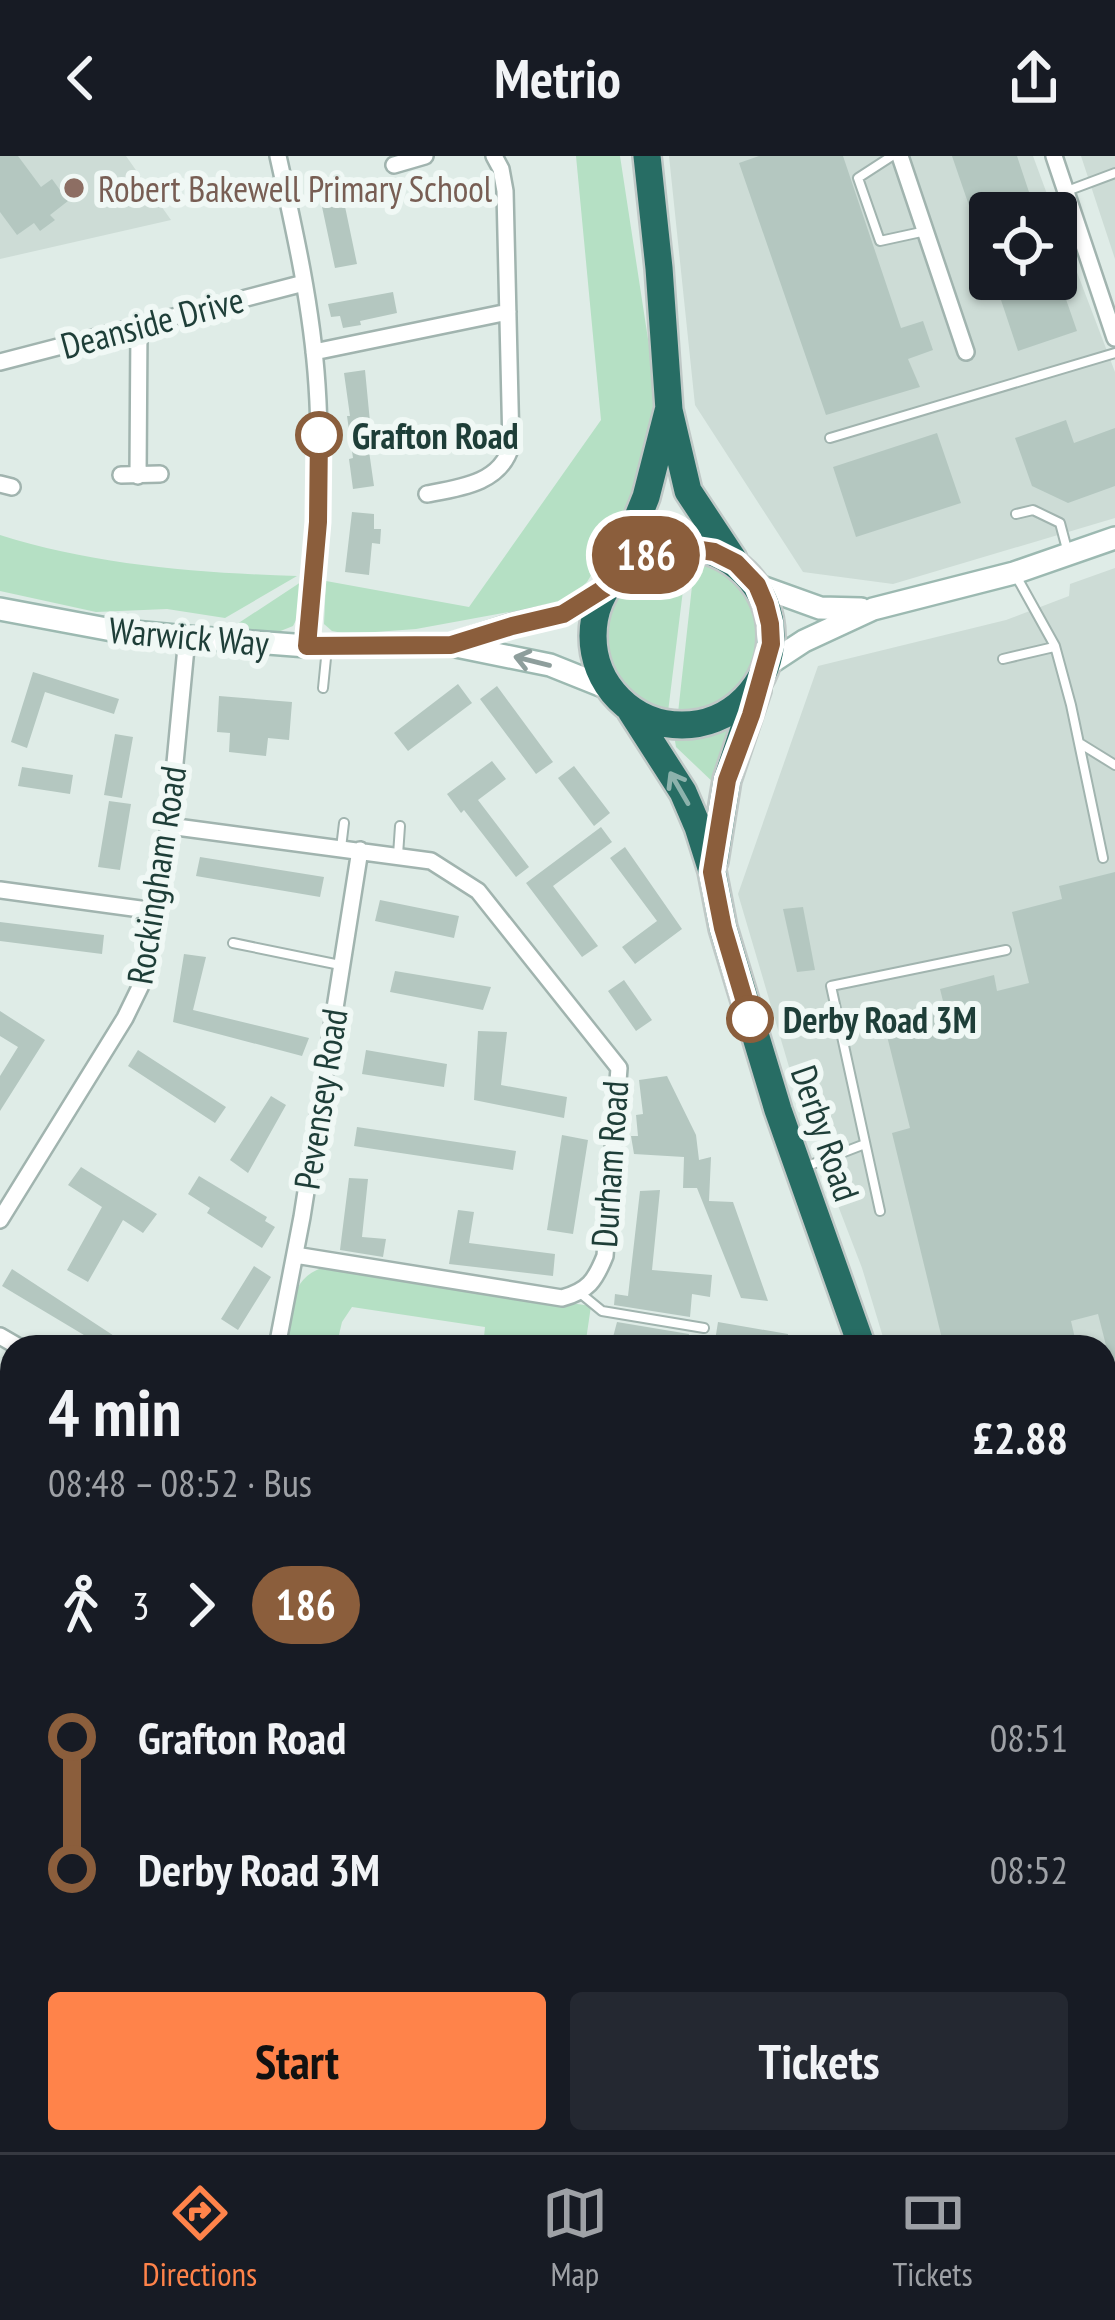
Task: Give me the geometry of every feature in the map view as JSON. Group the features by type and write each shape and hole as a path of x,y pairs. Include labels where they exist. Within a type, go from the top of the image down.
{"highway":[{"path":"646,156 669,410 688,491 736,563 757,585 770,624 771,644 763,673 738,706 698,724 671,726 631,711 610,688 597,665 592,634 598,603 649,488 669,410"},
{"path":"611,582 633,561 664,549 714,552 736,563"},
{"name":"Derby Road","path":"712,872 727,780 763,673"},
{"name":"Derby Road","path":"631,711 683,792 712,872 723,928 798,1169 858,1335"}],"street":[{"path":"278,156 314,352 317,646"},
{"path":"404,169 425,156"},
{"path":"437,497 499,470 508,457 512,435 505,191 494,156"},
{"path":"896,156 966,352"},
{"path":"1054,156 1066,192"},
{"path":"1077,225 1115,338"},
{"name":"Deanside Drive","path":"0,362 304,283"},
{"path":"314,352 508,312"},
{"path":"140,326 129,475 160,474"},
{"path":"763,673 804,640 873,609 1014,573 1115,538"},
{"name":"Warwick Way","path":"451,645 563,614 611,582"},
{"path":"757,585 820,608 873,609"},
{"name":"Warwick Way","path":"0,609 112,630 187,637 317,646 451,645 550,665 610,688"},
{"name":"Rockingham Road","path":"0,1220 135,1000 149,958 169,826 187,637"},
{"name":"Durham Road","path":"169,826 430,861 478,891 619,1068 605,1256 597,1276 580,1293 562,1298 432,1269 295,1255"},
{"name":"Pevensey Road","path":"279,1335 360,850"},
{"path":"0,890 155,911"}],"lane":[{"path":"896,156 858,178 880,241 926,231"},
{"path":"1066,192 1115,173"},
{"path":"830,438 1115,353"},
{"path":"1016,514 1033,510 1060,523 1068,554"},
{"path":"1014,573 1055,646 1103,858"},
{"path":"317,646 323,688"},
{"path":"1004,659 1055,646"},
{"path":"1079,743 1115,765"},
{"path":"341,848 344,823"},
{"path":"398,856 400,826"},
{"path":"233,943 340,965"},
{"path":"880,1211 830,986 1006,950"},
{"path":"798,1169 865,1144"},
{"path":"580,1293 602,1311 704,1328"}],"shaded area":[{"name":"Robert Bakewell Primary School","path":"0,156 126,156 171,220 0,259"},
{"path":"669,156 1033,156 1046,192 969,192 969,300 1077,300 1077,272 1115,372 1115,518 893,584 803,572 695,405"},
{"path":"1081,156 1115,156 1115,259"},
{"path":"1115,568 1115,1335 882,1335 827,1177 832,1163 823,1140 810,1138 738,894 818,666 1006,620 1069,596 1070,584"}],"green space":[{"path":"576,156 620,156 659,411 626,518 587,582 558,603 416,629 332,631 324,624 326,581 469,607 601,420"},
{"path":"0,535 147,566 297,576 225,618 167,609 96,612 0,591"},
{"path":"681,558 685,574 668,712 641,703 621,687 606,661 603,631 613,602 629,583"},
{"path":"692,558 710,563 742,586 761,620 764,638 762,657 738,691 710,706 678,713 693,577"},
{"path":"301,582 299,614 293,626 278,632 231,628"},
{"path":"732,723 717,786 676,747 674,735"},
{"path":"319,1269 339,1269 591,1306 587,1335 484,1335 485,1327 352,1307 339,1335 289,1335 296,1291"}],"building":[{"path":"0,156 18,156 41,187 52,179 68,201 50,215 55,220 40,231 34,223 17,235 0,212"},
{"path":"759,156 843,156 901,328 923,321 933,350 908,359 920,387 826,415 739,163"},
{"path":"952,156 1017,156 1029,192 969,192 969,206"},
{"path":"343,197 357,264 335,268 321,202"},
{"path":"393,292 397,313 343,328 340,316 331,317 328,304"},
{"path":"1001,300 1066,300 1077,331 1018,351"},
{"path":"365,370 374,486 353,489 344,373"},
{"path":"1066,420 1074,443 1115,428 1115,486 1068,503 1032,486 1015,438"},
{"path":"937,433 961,503 856,537 833,467"},
{"path":"352,512 374,514 374,529 381,529 380,544 372,543 369,575 345,572"},
{"path":"33,672 119,699 114,714 45,692 27,748 11,742"},
{"path":"458,684 472,703 408,751 394,733"},
{"path":"497,686 553,762 536,774 480,699"},
{"path":"219,696 292,702 289,740 268,738 266,756 229,752 230,733 217,732"},
{"path":"115,734 133,737 122,798 104,795"},
{"path":"492,761 506,779 478,800 529,867 516,877 447,794"},
{"path":"574,766 610,813 594,826 558,778"},
{"path":"22,767 73,775 70,794 18,786"},
{"path":"109,801 131,804 120,870 98,867"},
{"path":"601,827 612,842 553,886 598,946 582,957 526,883"},
{"path":"625,847 682,929 635,964 622,947 657,921 610,858"},
{"path":"200,857 324,877 320,897 196,876"},
{"path":"1115,872 1115,1335 1103,1335 1098,1314 1071,1321 1074,1335 941,1335 892,1133 910,1128 884,1024 945,1009 940,989 994,975 997,991 1029,983 1012,912 1062,899 1059,886"},
{"path":"380,900 459,916 454,938 375,921"},
{"path":"803,907 815,970 797,972 783,909"},
{"path":"0,922 104,935 102,954 0,941"},
{"path":"184,954 206,957 193,1010 309,1038 302,1056 173,1022"},
{"path":"395,971 491,987 483,1010 390,992"},
{"path":"624,980 652,1020 636,1031 608,991"},
{"path":"0,1011 45,1040 0,1111 0,1076 18,1047 0,1036"},
{"path":"478,1031 507,1032 501,1085 567,1097 564,1118 474,1100"},
{"path":"138,1050 226,1107 215,1123 128,1066"},
{"path":"366,1050 447,1064 444,1087 362,1074"},
{"path":"667,1076 696,1135 699,1160 711,1157 709,1201 733,1202 768,1301 741,1298 697,1188 683,1188 684,1157 634,1154 631,1136 638,1136 636,1115 643,1114 639,1080"},
{"path":"271,1096 286,1105 248,1173 230,1160"},
{"path":"357,1127 516,1151 513,1170 354,1146"},
{"path":"562,1135 588,1140 573,1234 547,1230"},
{"path":"81,1167 157,1214 143,1233 123,1220 88,1282 67,1270 102,1207 68,1185"},
{"path":"199,1176 267,1217 265,1221 275,1227 262,1248 207,1213 210,1208 188,1194"},
{"path":"349,1178 368,1179 362,1237 386,1239 383,1257 340,1250"},
{"path":"660,1190 652,1270 712,1275 710,1297 692,1294 690,1317 614,1305 615,1294 628,1296 640,1191"},
{"path":"458,1210 474,1212 469,1243 555,1254 553,1276 449,1264"},
{"path":"254,1266 271,1277 238,1330 221,1319"},
{"path":"12,1269 113,1335 84,1335 2,1286"},
{"path":"617,1322 689,1334 689,1335 614,1335"},
{"path":"718,1322 788,1334 788,1335 716,1335"}],"bus line":[{"name":"186","path":"319,435 318,522 307,646 451,645 563,614 608,586 633,561 664,549 714,552 736,563 757,585 770,624 771,644 727,780 712,872 750,1019"}],"place":[{"name":"Robert Bakewell Primary School","path":"74,188"},
{"name":"Grafton Road","path":"319,435"},
{"name":"Derby Road 3M","path":"750,1019"}]}
